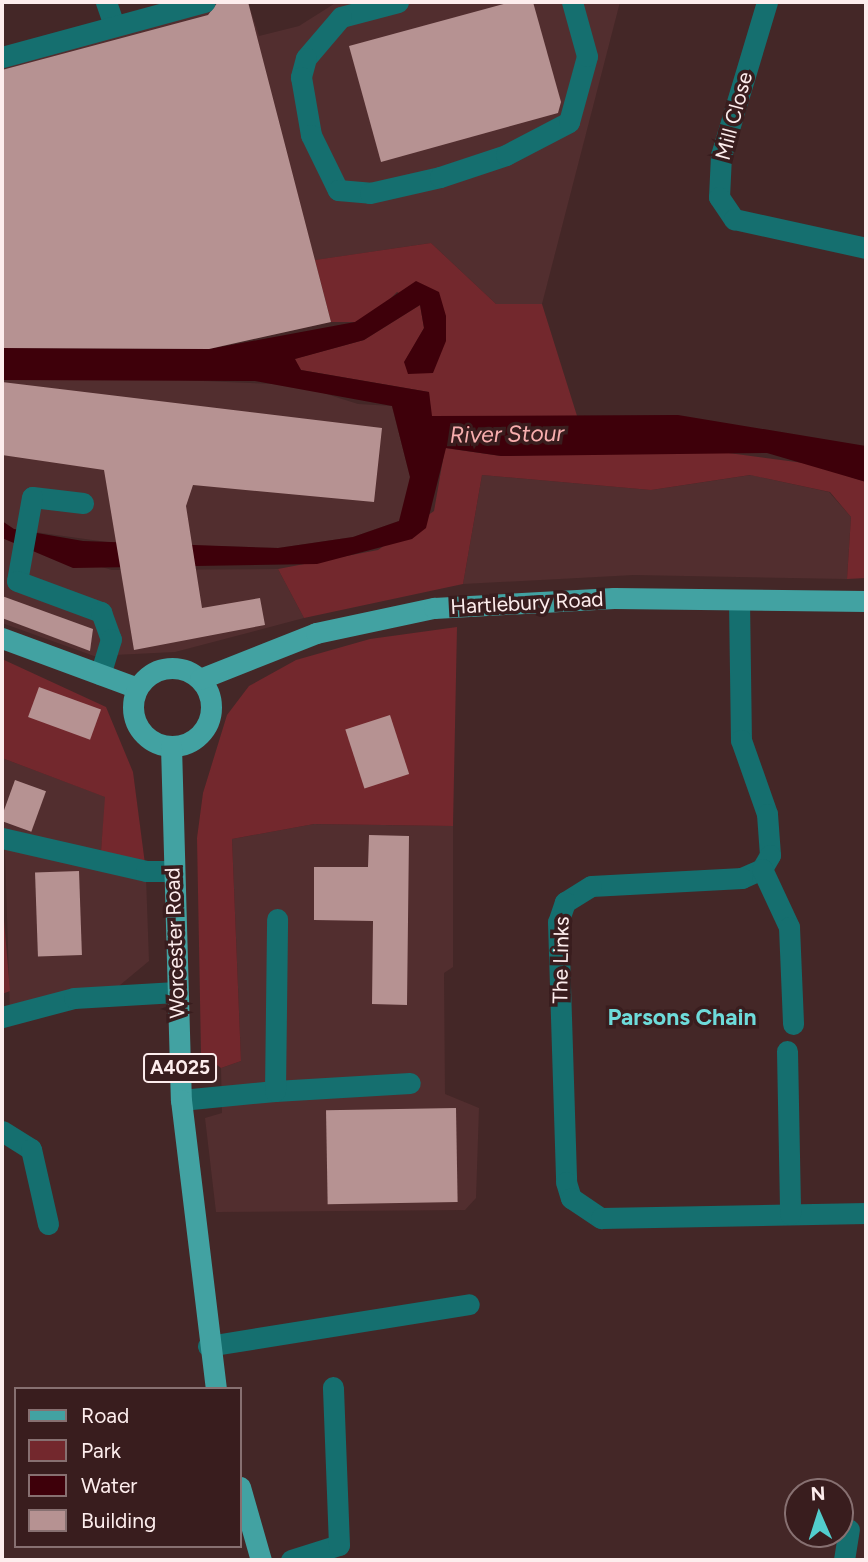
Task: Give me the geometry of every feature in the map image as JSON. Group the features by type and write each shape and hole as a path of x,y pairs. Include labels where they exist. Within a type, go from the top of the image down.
{"main road":[{"name":"Hartlebury Road","path":"200,679 316,633 434,608 538,599 866,601"},
{"path":"2,638 137,688"},
{"path":"161,668 182,668 200,679 210,697 206,727 191,741 171,746 152,740 137,726 132,707 137,688 161,668"},
{"name":"Worcester Road","path":"171,746 181,1100 208,1346 216,1387"},
{"path":"242,1494 261,1560"}],"street":[{"path":"106,2 114,24"},
{"path":"2,57 114,24 205,2"},
{"path":"398,2 341,17 306,58 301,77 308,124 338,190 370,193 440,177 506,155 569,121 587,56 572,2"},
{"name":"Mill Close","path":"767,2 721,155 719,197 734,219 866,248"},
{"path":"83,503 32,497 17,581 101,612 109,624 109,654 100,674"},
{"path":"739,600 741,740 772,843 762,869 789,927 793,1024"},
{"path":"2,838 146,871 173,871"},
{"name":"The Links","path":"762,869 743,878 591,886 565,902 558,922 566,1182 571,1198 601,1218 866,1213"},
{"path":"275,1090 277,919"},
{"path":"2,1017 74,998 176,992"},
{"path":"787,1051 790,1214"},
{"path":"181,1100 275,1090 410,1083"},
{"path":"2,1131 31,1149 41,1168 48,1224"},
{"path":"208,1346 469,1304"},
{"path":"291,1560 344,1553 334,1387"}],"shaded area":[{"path":"205,2 248,2 259,36 299,26 337,2 620,2 542,304 496,304 431,243 316,260 331,322 209,349 2,348 2,57"},
{"path":"85,376 298,385 358,404 392,406 410,477 406,510 399,521 353,537 278,548 114,543 13,529 2,521 2,380"},
{"path":"482,475 651,490 751,475 829,492 851,517 847,579 634,575 463,584"},
{"path":"2,538 112,570 278,569 304,618 175,652 94,656 2,623"},
{"path":"2,758 106,797 101,851 146,877 149,961 108,995 10,1012"},
{"path":"314,824 453,826 453,967 444,973 445,1094 479,1108 476,1198 465,1210 216,1212 205,1118 222,1113 221,1068 241,1061 232,839"}],"green space":[{"path":"431,243 496,304 542,304 578,419 431,416 429,392 301,370 294,359 364,340 420,305 424,328 404,363 446,316 397,292 378,311 355,322 331,322 315,260"},
{"path":"445,448 501,456 706,450 811,464 866,482 866,578 847,579 851,517 830,492 750,475 651,490 482,475 463,584 304,618 278,569 378,550 434,511"},
{"path":"457,627 453,826 314,824 232,839 241,1061 221,1068 201,1053 197,838 203,793 227,715 249,686 296,660 370,639"},
{"path":"2,659 106,707 133,772 145,864 101,851 105,797 2,758"},
{"path":"2,897 10,991 2,994"}],"water":[{"name":"River Stour","path":"416,281 439,292 446,316 446,341 433,373 408,374 404,362 424,328 420,305 364,340 295,359 301,370 429,392 432,416 678,415 866,446 866,482 767,453 501,456 446,448 426,528 412,539 317,564 73,568 2,538 2,521 14,529 83,541 278,548 353,537 399,521 410,477 392,406 255,381 2,380 2,348 209,349 355,322"}],"building":[{"path":"218,2 248,2 331,322 209,349 2,348 2,70 208,15"},
{"path":"511,2 533,2 561,102 558,113 381,162 349,46"},
{"path":"2,382 382,428 374,502 193,485 186,506 202,608 260,598 265,625 134,650 104,470 2,455"},
{"path":"2,596 93,629 90,651 2,618"},
{"path":"39,687 101,710 90,740 28,717"},
{"path":"390,715 409,774 364,788 345,730"},
{"path":"15,780 46,791 31,832 2,821"},
{"path":"369,835 409,836 407,1005 372,1004 373,921 314,920 314,867 368,867"},
{"path":"79,871 82,955 38,956 35,873"},
{"path":"456,1108 458,1202 328,1204 326,1110"}],"district":[{"name":"Parsons Chain","path":"682,1017"}]}
